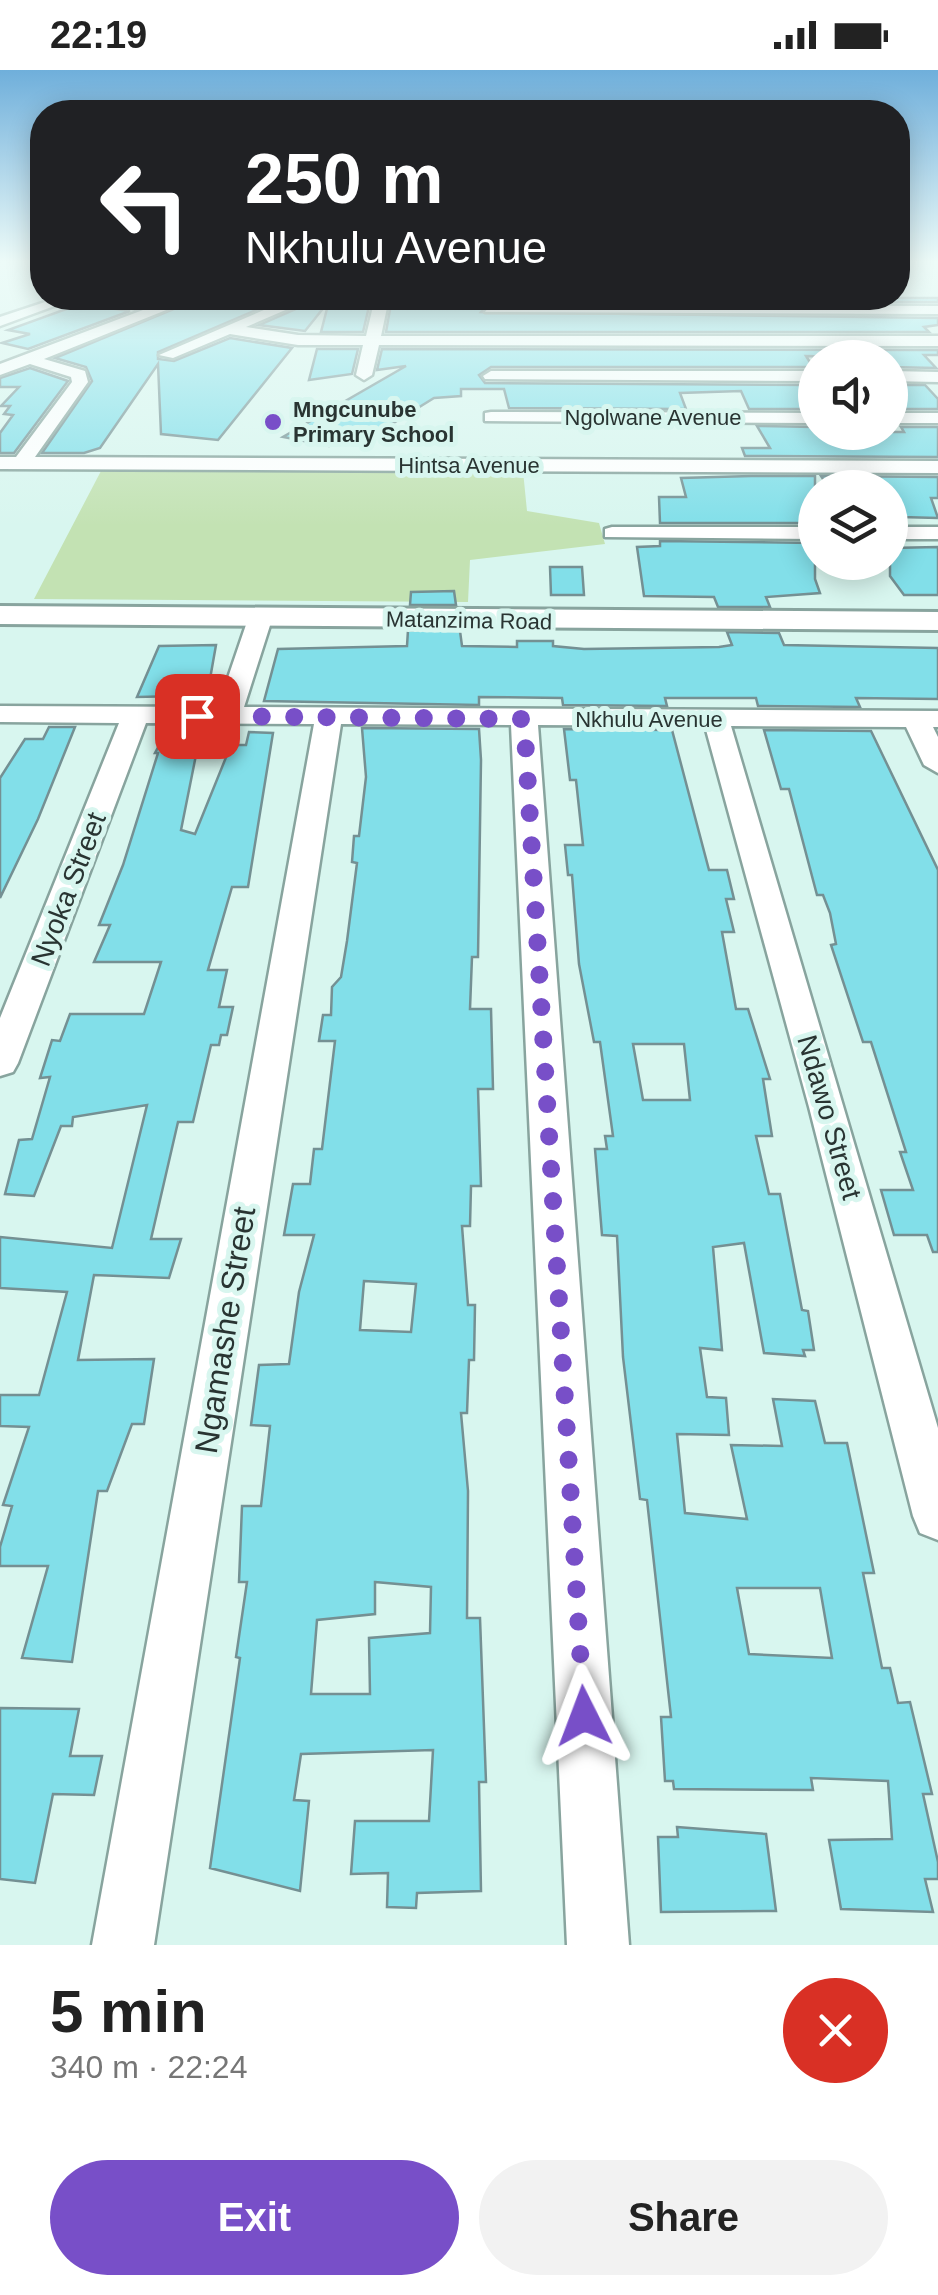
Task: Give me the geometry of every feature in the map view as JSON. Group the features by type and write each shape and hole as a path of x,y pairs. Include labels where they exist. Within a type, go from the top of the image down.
{"street":[{"path":"0,370 51,350"},
{"path":"168,356 181,350"},
{"path":"364,374 371,350"},
{"path":"490,350 491,419 798,378"},
{"path":"22,463 80,382 80,374 69,368 29,359"},
{"path":"908,376 938,376"},
{"name":"Ngolwane Avenue","path":"491,419 798,418"},
{"path":"908,418 938,418"},
{"name":"Hintsa Avenue","path":"0,463 491,419 938,466"},
{"path":"612,533 798,532"},
{"path":"908,533 938,533"},
{"name":"Matanzima Road","path":"0,615 938,622"},
{"path":"228,716 261,616"},
{"name":"Nkhulu Avenue","path":"0,714 926,718"},
{"name":"Nyoka Street","path":"0,1063 136,716"},
{"name":"Ngamashe Street","path":"123,1945 329,716"},
{"path":"926,718 938,765"},
{"path":"524,719 598,1945"},
{"name":"Ndawo Street","path":"716,719 828,1107 938,1516"}],"green space":[{"path":"101,471 523,471 527,511 599,523 605,544 470,560 468,602 34,599"}],"building":[{"path":"73,350 162,350 158,359 174,361 200,350 290,350 218,440 161,434 158,364 100,448 84,453 42,453 92,381 86,367 55,358"},
{"path":"317,350 358,350 352,374 309,380"},
{"path":"382,350 798,350 798,367 491,367 479,375 485,383 798,385 798,409 749,409 741,391 680,393 686,409 509,408 504,389 461,389 461,396 434,398 358,445 338,441 329,446 283,437 406,366 377,370"},
{"path":"908,350 938,350 938,355 924,355 936,368 908,367"},
{"path":"30,368 68,381 14,453 0,453 0,433 13,415 4,414 10,406 1,406 19,387 0,387 0,378"},
{"path":"908,385 925,385 938,399 938,409 908,409"},
{"path":"757,426 798,427 798,450 908,450 908,427 938,427 938,457 745,456 742,448 770,448"},
{"path":"798,476 798,523 660,523 659,497 686,497 681,478"},
{"path":"908,477 938,477 938,498 931,498 938,518 908,517"},
{"path":"660,541 798,543 798,580 815,580 820,593 766,597 770,607 718,607 714,597 644,596 637,547 660,546"},
{"path":"938,547 938,595 904,595 893,580 908,580 908,548"},
{"path":"550,567 582,567 584,595 551,595"},
{"path":"454,591 456,605 410,605 411,592"},
{"path":"408,630 460,631 462,646 517,647 517,641 553,641 553,646 584,649 719,647 732,645 727,632 779,633 784,645 938,648 938,699 856,698 860,707 758,706 756,698 665,698 667,706 563,705 562,698 479,697 479,705 264,701 278,649 407,646"},
{"path":"216,645 207,696 200,703 178,703 181,696 137,697 159,646"},
{"path":"49,727 75,727 38,819 0,898 0,778 25,739 43,739"},
{"path":"169,727 193,727 187,745 198,745 181,830 195,834 231,745 246,745 249,732 273,733 248,887 232,887 208,970 227,970 219,1007 233,1007 227,1035 221,1035 219,1045 211,1045 193,1122 178,1122 151,1239 181,1239 169,1278 94,1275 78,1360 154,1359 144,1424 132,1424 107,1491 98,1491 72,1662 22,1658 48,1566 0,1566 0,1547 12,1506 3,1505 29,1427 0,1426 0,1395 39,1395 67,1292 0,1288 0,1237 112,1248 147,1105 73,1117 72,1126 61,1126 34,1196 5,1194 19,1140 32,1139 50,1077 40,1078 52,1040 60,1041 70,1014 144,1014 161,962 94,962 110,925 99,925 123,865 155,753"},
{"path":"362,728 479,729 478,957 472,957 470,1009 491,1009 493,1089 478,1089 481,1186 471,1186 470,1226 462,1226 468,1305 475,1305 474,1360 469,1360 467,1413 461,1413 468,1491 467,1618 480,1618 486,1782 479,1782 481,1891 417,1893 416,1908 387,1907 388,1873 351,1874 355,1821 429,1821 433,1750 301,1754 294,1800 309,1801 300,1891 210,1868 247,1582 239,1582 242,1506 261,1506 270,1426 251,1425 259,1365 289,1364 299,1292 314,1235 284,1235 293,1184 310,1184 314,1149 322,1149 335,1041 319,1041 323,1015 331,1015 332,987 341,977 357,863 352,862 354,836 359,836 366,777","holes":["364,1281 416,1284 411,1332 360,1330","375,1582 431,1587 430,1633 369,1638 370,1694 311,1694 317,1620 375,1614"]},
{"path":"564,729 672,730 709,870 727,870 734,899 726,899 734,932 722,932 736,1009 748,1009 770,1079 763,1079 772,1136 756,1136 769,1194 780,1194 802,1310 808,1311 814,1350 803,1350 805,1356 764,1353 744,1243 713,1247 722,1350 700,1348 707,1397 726,1398 729,1435 677,1434 685,1513 747,1519 731,1445 782,1446 773,1399 815,1401 825,1443 847,1443 874,1573 863,1573 882,1668 890,1668 898,1703 910,1702 932,1794 923,1794 938,1862 938,1879 925,1879 933,1912 841,1909 829,1840 892,1839 888,1781 811,1778 813,1790 674,1789 673,1781 665,1781 661,1717 671,1717 647,1500 640,1499 623,1357 617,1236 602,1235 595,1149 607,1149 605,1136 613,1136 600,1042 594,1042 579,964 572,875 568,875 565,845 583,845 576,780 570,780","holes":["633,1044 684,1044 690,1100 643,1100","737,1588 820,1588 832,1658 749,1654"]},
{"path":"764,730 871,731 938,870 938,1252 933,1252 927,1235 894,1235 881,1190 913,1190 900,1152 906,1152 871,1042 863,1042 831,945 836,944 830,913 823,895 817,895 789,789 781,789"},
{"path":"0,1708 79,1709 70,1756 102,1756 94,1795 53,1794 35,1883 0,1879"},
{"path":"677,1827 766,1834 776,1911 661,1912 658,1837 678,1837"}],"place":[{"name":"Mngcunube Primary School","path":"273,422"}],"route":[{"path":"197,716 524,719 584,1716"}]}
